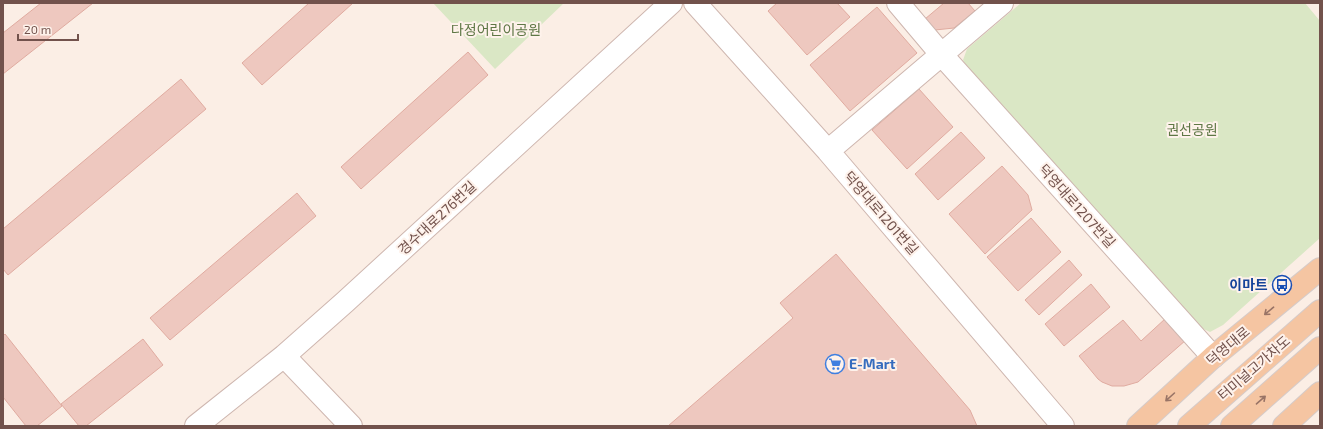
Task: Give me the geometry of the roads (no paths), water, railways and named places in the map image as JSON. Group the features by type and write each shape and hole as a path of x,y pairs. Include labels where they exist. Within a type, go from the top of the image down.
{"main road":[{"name":"덕영대로","path":"1138,426 1214,357 1320,268"},
{"name":"터미널고가차도","path":"1188,426 1320,311"},
{"name":"터미널고가차도","path":"1232,426 1320,348"},
{"path":"1284,426 1320,393"}],"street":[{"name":"경수대로276번길","path":"196,426 284,356 345,302 671,3"},
{"name":"덕영대로1201번길","path":"695,3 828,151 1063,426"},
{"name":"덕영대로1207번길","path":"898,3 941,54 1214,357"},
{"path":"828,151 1002,3"},
{"path":"284,356 350,426"}],"place":[{"name":"이마트","path":"1282,285"},
{"name":"E-Mart","path":"835,364"}],"park label":[{"name":"다정어린이공원","path":"496,30"},
{"name":"권선공원","path":"1192,130"}]}
